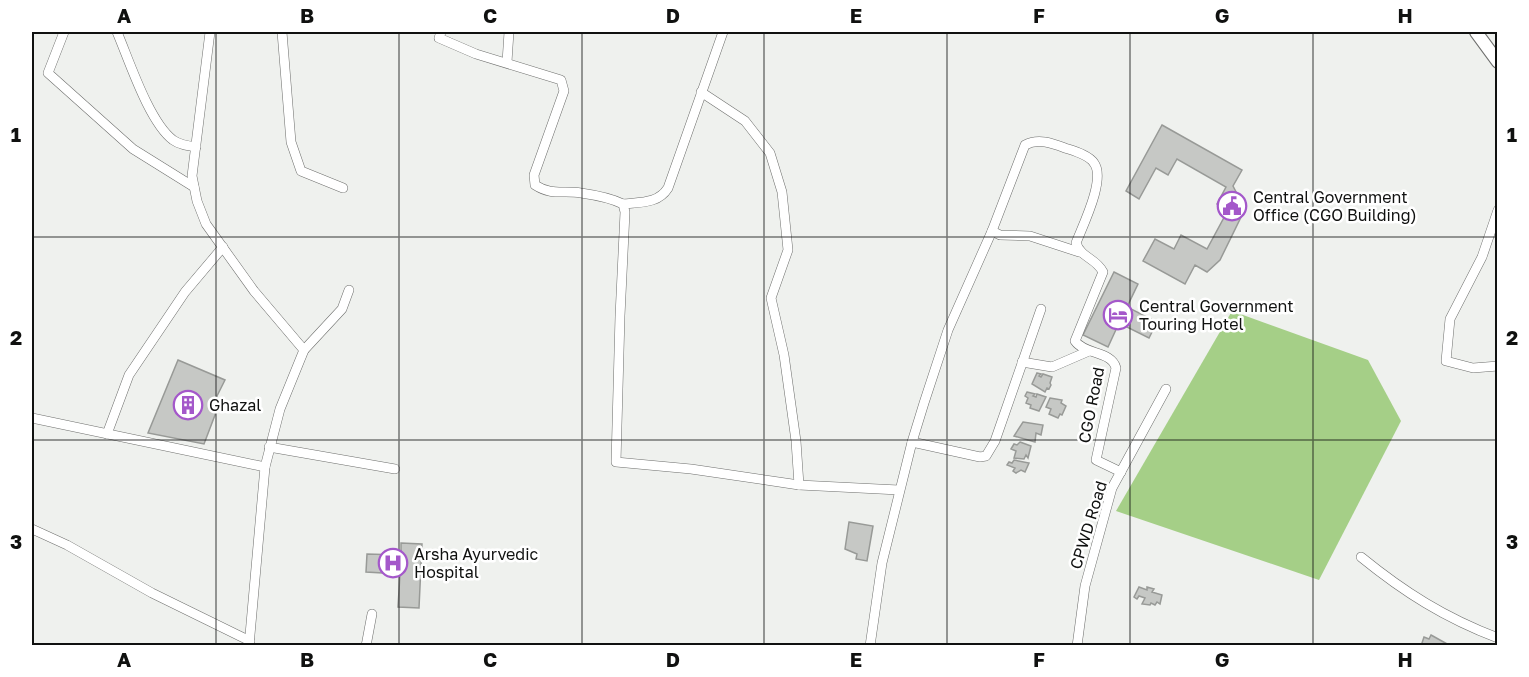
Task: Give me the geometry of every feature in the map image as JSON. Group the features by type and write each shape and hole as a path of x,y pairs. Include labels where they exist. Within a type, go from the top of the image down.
{"street":[{"path":"64,32 48,73 133,149 194,187"},
{"path":"117,32 154,115 173,140 196,147"},
{"path":"210,32 192,177 194,187 206,224 254,291 304,350"},
{"path":"282,32 291,142 301,171 343,188"},
{"path":"441,32 439,38 476,54 561,80 564,91 534,175 535,185 546,192 580,192 623,204 653,201 664,194 723,32"},
{"path":"507,62 509,32"},
{"path":"1476,32 1497,62"},
{"path":"701,92 745,121 770,153 782,192 788,250 771,298 784,355 796,441 799,485"},
{"path":"870,645 882,563 899,490 924,403 948,330 992,231 1025,145 1033,141 1053,143 1077,152 1094,163 1099,177 1076,243 1079,252"},
{"path":"623,204 625,212 616,462 799,485 899,490"},
{"path":"1497,210 1482,257 1450,319 1446,361 1473,368 1497,366"},
{"path":"992,231 1000,235 1030,236 1079,252"},
{"path":"107,434 129,375 184,292 223,247"},
{"name":"CGO Road","path":"1079,252 1100,266 1103,273 1075,341 1079,346 1109,358 1116,369 1096,460 1121,472"},
{"path":"32,530 67,545 152,593 250,643 265,467 269,447 280,409 304,350 342,309 349,290"},
{"path":"912,442 980,457 986,456 995,441 1041,309"},
{"path":"1022,362 1052,367 1089,351"},
{"name":"CPWD Road","path":"1077,645 1085,586 1112,488 1166,389"},
{"path":"32,418 265,467"},
{"path":"269,447 395,469"},
{"path":"1361,557 1396,586 1422,603 1472,629 1497,638"},
{"path":"366,645 372,614"}],"green space":[{"path":"1232,311 1368,360 1401,421 1319,580 1116,511"}],"building":[{"name":"Central Government Office (CGO Building)","path":"1162,125 1242,170 1233,186 1245,209 1220,260 1207,272 1195,265 1185,284 1143,261 1155,239 1174,249 1181,235 1207,249 1228,210 1217,204 1226,187 1177,159 1168,175 1156,168 1139,199 1126,191"},
{"name":"Central Government Touring Hotel","path":"1114,272 1138,284 1127,307 1157,322 1149,338 1119,323 1108,347 1083,335"},
{"name":"Ghazal","path":"178,360 225,380 217,396 215,415 204,444 148,433"},
{"path":"1037,373 1041,374 1039,376 1041,377 1043,374 1052,377 1051,385 1045,392 1032,384"},
{"path":"1027,392 1035,394 1033,396 1036,397 1037,394 1046,397 1039,411 1030,408 1031,405 1026,403"},
{"path":"1050,398 1062,400 1061,403 1066,406 1058,418 1049,414 1051,409 1046,407"},
{"path":"1023,422 1043,425 1041,435 1036,433 1035,442 1014,436"},
{"path":"1020,442 1031,446 1028,458 1026,455 1024,459 1014,458 1016,451 1011,449 1014,444 1017,445"},
{"path":"1014,460 1029,463 1025,472 1021,470 1016,473 1013,471 1015,468 1007,465"},
{"path":"849,522 873,526 867,561 856,559 857,554 845,549"},
{"path":"401,543 422,544 419,608 398,607 400,574 366,572 367,554 401,555"},
{"path":"1139,587 1147,590 1147,587 1154,589 1152,592 1162,595 1160,604 1157,602 1155,605 1142,604 1145,598 1134,597"},
{"path":"1431,635 1449,646 1421,646 1424,637 1429,639"}],"place":[{"name":"Central Government Office (CGO Building)","path":"1232,206"},
{"name":"Central Government Touring Hotel","path":"1118,315"},
{"name":"Ghazal","path":"188,405"},
{"name":"Arsha Ayurvedic Hospital","path":"393,563"}]}
